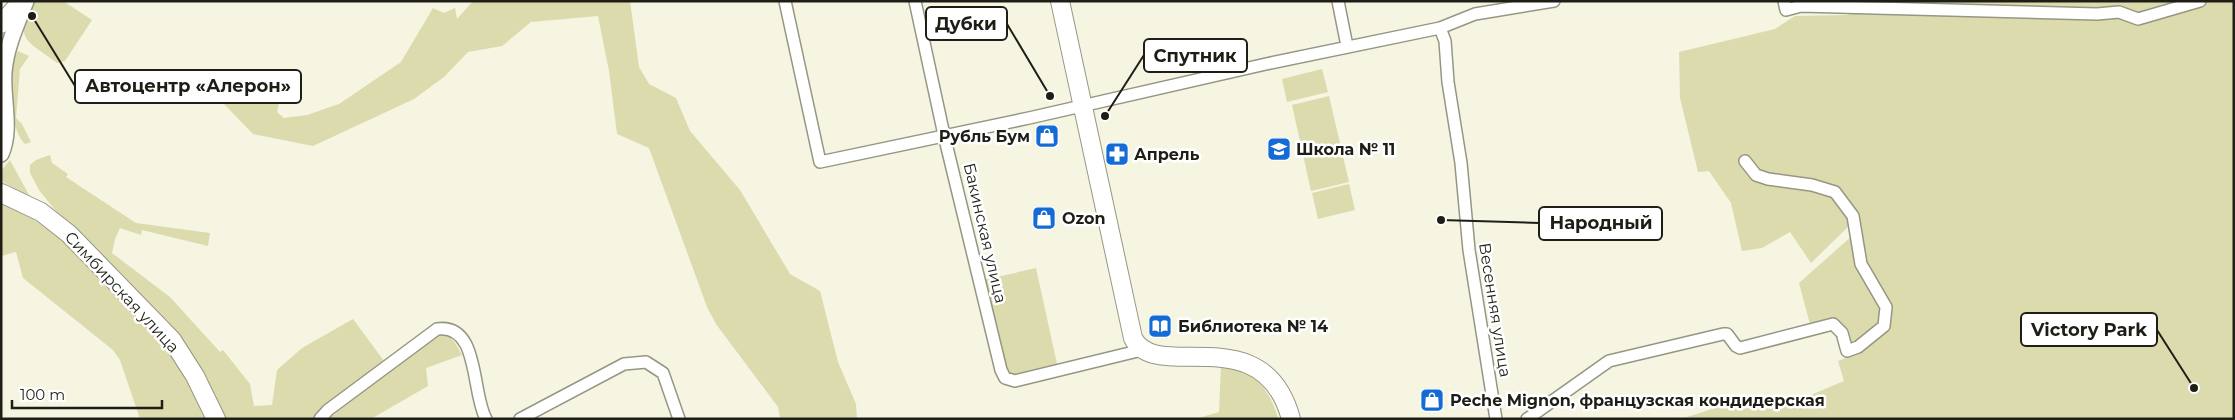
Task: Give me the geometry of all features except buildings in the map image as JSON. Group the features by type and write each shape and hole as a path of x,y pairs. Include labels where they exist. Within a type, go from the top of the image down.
{"main road":[{"path":"1,24 22,1"},
{"path":"1,154 7,133 3,119 6,57 14,30 26,1"},
{"path":"1060,1 1133,338 1140,348 1162,356 1235,359 1254,366 1276,386 1291,419"},
{"name":"Симбирская улица","path":"1,193 40,212 69,234 172,340 195,376 216,419"}],"street":[{"path":"785,1 820,162 1083,106 1347,46 1440,28 1476,14 1554,1"},
{"name":"Бакинская улица","path":"916,1 944,135 1001,370 1005,378 1015,381 1140,348"},
{"path":"1338,1 1347,46"},
{"path":"1785,6 2097,14 2119,12 2138,19 2200,1"},
{"name":"Весенняя улица","path":"1440,28 1444,41 1448,82 1461,163 1469,250 1496,419"},
{"path":"1527,419 1609,361 1723,334 1727,334 1736,346 1740,348 1833,324 1842,334 1847,351 1858,347 1884,326 1886,307 1861,264 1854,216 1835,192 1812,185 1768,179 1756,175 1745,161"},
{"path":"320,419 328,410 437,329 447,328 457,332 466,342 486,419"},
{"path":"520,419 624,364 646,362 663,373 679,419"}],"green space":[{"path":"35,1 63,1 92,20 65,61 57,63 31,44 26,38 24,32 25,24"},
{"path":"473,1 630,1 639,67 649,84 676,98 690,131 740,190 790,274 820,291 838,362 856,404 857,419 780,419 778,407 716,324 707,307 649,148 617,134 609,71 598,16 531,22 502,46 468,52 444,77 414,99 313,146 253,134 224,104 240,79 280,99 277,112 284,118 307,115 339,104 401,62 433,8 444,13 455,8 457,19"},
{"path":"1853,1 2234,1 2234,419 1681,419 1758,394 1763,404 1771,409 1844,381 1838,361 1851,356 1889,314 1865,264 1851,224 1811,263 1790,232 1762,248 1742,251 1731,203 1709,171 1698,172 1680,98 1679,52 1775,29 1795,16 1848,15"},
{"path":"18,51 29,56 20,69 16,118 22,124 31,142 25,144 15,126 11,98 12,70"},
{"path":"1322,69 1328,92 1287,102 1282,79"},
{"path":"1329,96 1349,182 1311,191 1292,105"},
{"path":"50,155 52,163 68,174 66,177 136,223 210,233 208,246 142,230 141,235 120,228 112,253 170,297 220,352 223,350 250,384 254,406 272,405 277,370 302,348 353,319 384,361 323,407 312,419 225,419 201,371 122,276 55,210 39,190 30,173 30,165 36,160"},
{"path":"10,160 28,196 1,181 1,171"},
{"path":"1349,184 1355,210 1318,219 1312,193"},
{"path":"1,202 27,215 66,242 164,344 187,377 207,419 140,419 120,360 113,350 23,278 16,252 1,256"},
{"path":"1853,235 1882,307 1880,325 1853,346 1849,345 1840,321 1811,328 1799,283"},
{"path":"1036,268 1057,364 1012,375 1004,368 984,280"},
{"path":"438,333 447,335 455,343 462,355 426,368 428,386 371,419 328,419"},
{"path":"1221,366 1242,370 1258,381 1274,406 1278,419 1195,419 1219,412"}],"place":[{"name":"Автоцентр «Алерон»","path":"32,16"},
{"name":"Дубки","path":"1050,96"},
{"name":"Спутник","path":"1105,116"},
{"name":"Рубль Бум","path":"1047,136"},
{"name":"Школа № 11","path":"1279,149"},
{"name":"Апрель","path":"1117,154"},
{"name":"Ozon","path":"1044,218"},
{"name":"Народный","path":"1441,220"},
{"name":"Библиотека № 14","path":"1160,326"},
{"name":"Victory Park","path":"2194,388"},
{"name":"Peche Mignon, французская кондидерская","path":"1432,400"}]}
